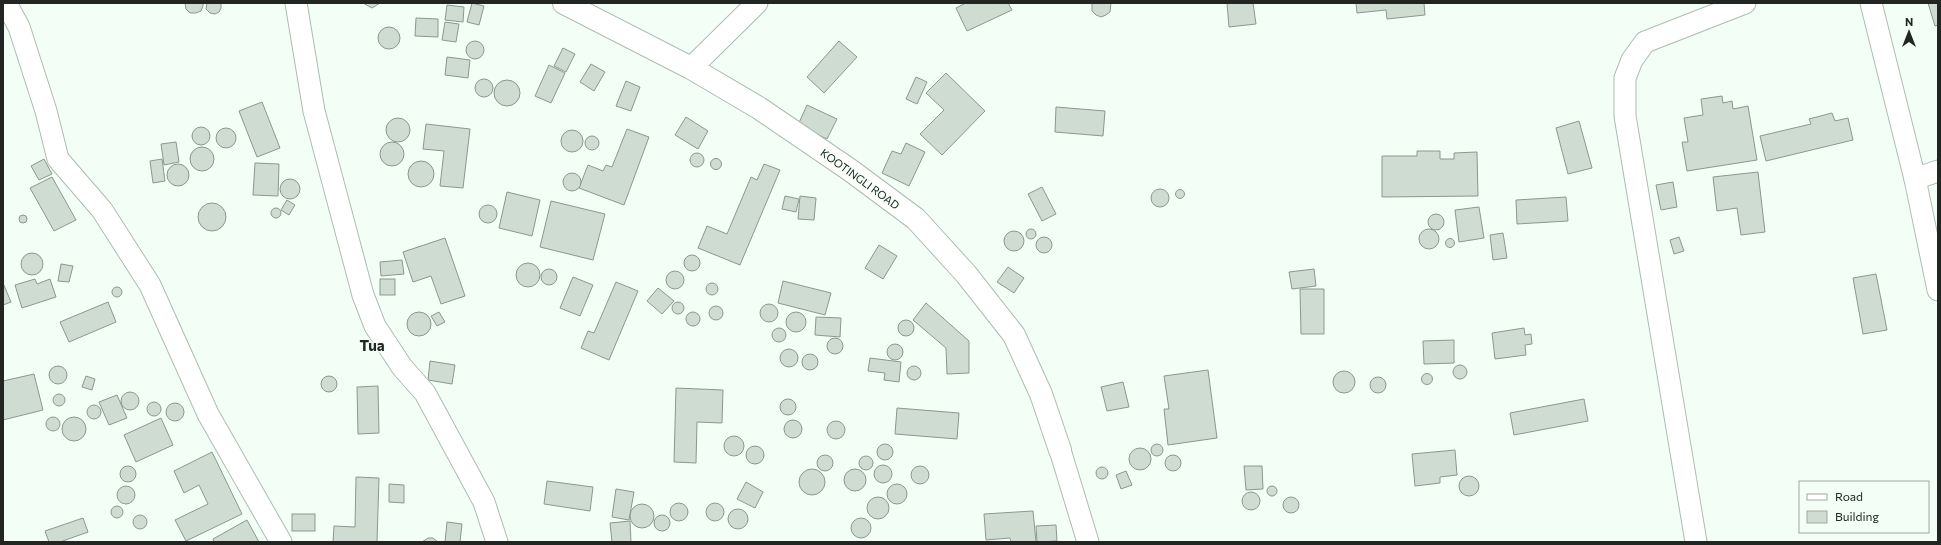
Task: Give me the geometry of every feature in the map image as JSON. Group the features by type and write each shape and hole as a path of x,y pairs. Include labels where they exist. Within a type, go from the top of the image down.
{"street":[{"path":"6,3 19,27 46,111 58,159 102,210 150,285 208,414 281,542"},
{"path":"296,3 314,111 363,295 375,326 402,367 424,393 451,439 484,502 498,542"},
{"name":"KOOTINGLI ROAD","path":"564,3 691,68 759,108 850,170 916,219 966,274 1014,335 1041,394 1060,450"},
{"path":"691,68 757,3"},
{"path":"1696,542 1625,116 1625,78 1632,60 1645,42 1745,3"},
{"path":"1871,3 1915,178 1938,290"},
{"path":"1915,178 1938,171"},
{"path":"1060,450 1088,542"}],"building":[{"path":"185,3 203,3 203,6 201,11 190,13 186,9"},
{"path":"207,3 221,3 219,12 215,14 210,13 206,9"},
{"path":"363,3 380,3 372,8"},
{"path":"472,3 484,6 479,25 467,22"},
{"path":"966,3 1008,3 1012,10 967,31 956,8"},
{"path":"1092,3 1111,3 1110,12 1101,17 1096,15 1092,11"},
{"path":"1227,3 1253,3 1256,24 1229,27"},
{"path":"1356,3 1424,3 1425,15 1387,19 1386,10 1357,13"},
{"path":"1928,3 1938,3 1938,25 1935,26"},
{"path":"447,5 464,7 463,22 445,20"},
{"path":"416,18 438,19 438,37 415,36"},
{"path":"445,22 459,24 456,42 442,40"},
{"path":"389,27 397,30 400,38 397,46 389,49 381,46 378,38 381,30"},
{"path":"475,41 479,42 483,46 483,54 479,58 475,59 471,58 467,54 466,50 467,46 471,42"},
{"path":"839,41 857,57 824,93 807,77"},
{"path":"563,48 575,54 566,72 554,66"},
{"path":"447,57 470,60 468,78 445,75"},
{"path":"591,64 605,72 594,91 580,82"},
{"path":"549,65 565,73 551,103 535,96"},
{"path":"946,73 985,111 942,155 920,134 944,110 926,93"},
{"path":"916,77 927,82 917,104 906,99"},
{"path":"480,79 488,79 493,84 491,95 488,97 480,97 475,92 475,84"},
{"path":"507,80 516,84 520,93 516,102 507,106 498,102 494,93 498,84"},
{"path":"626,81 640,87 631,111 616,106"},
{"path":"1722,96 1723,103 1732,101 1733,109 1748,106 1757,160 1687,171 1682,142 1688,142 1684,118 1703,115 1701,99"},
{"path":"262,102 280,148 257,157 239,111"},
{"path":"807,105 837,119 827,139 798,125"},
{"path":"1056,107 1105,111 1103,136 1055,132"},
{"path":"1832,113 1835,121 1848,118 1853,140 1766,161 1760,136 1811,124 1809,119"},
{"path":"686,117 708,131 698,149 675,135"},
{"path":"398,118 407,121 410,130 407,139 398,142 389,139 386,130 389,121"},
{"path":"1579,121 1592,168 1568,174 1556,128"},
{"path":"426,124 470,129 463,188 440,186 444,151 423,149"},
{"path":"201,127 207,130 210,136 207,142 201,145 195,142 192,136 195,130"},
{"path":"226,128 233,131 236,138 233,145 226,148 219,145 216,138 219,131"},
{"path":"627,129 649,137 624,205 579,188 588,165 603,171 606,165 612,167"},
{"path":"572,130 580,133 583,141 580,149 572,152 564,149 561,141 564,133"},
{"path":"592,136 597,138 599,143 597,148 592,150 587,148 585,143 587,138"},
{"path":"176,142 179,162 164,165 161,144"},
{"path":"392,142 401,145 404,154 401,163 392,166 383,163 380,154 383,145"},
{"path":"906,143 925,152 909,186 882,173 892,151 901,154"},
{"path":"202,147 207,148 213,154 213,164 207,170 202,171 197,170 191,164 190,159 191,154 197,148"},
{"path":"1417,151 1440,151 1440,159 1454,159 1454,153 1477,152 1478,196 1382,197 1382,156 1417,156"},
{"path":"694,153 700,153 704,157 704,163 700,167 694,167 690,163 690,157"},
{"path":"716,158 720,160 722,164 720,168 716,170 712,168 710,164 712,160"},
{"path":"44,159 52,174 39,180 31,166"},
{"path":"162,159 165,181 153,183 150,161"},
{"path":"421,161 430,165 434,174 430,183 421,187 412,183 408,174 412,165"},
{"path":"255,163 279,164 278,196 253,195"},
{"path":"178,164 186,167 189,175 186,183 178,186 170,183 167,175 170,167"},
{"path":"764,164 780,170 740,265 698,248 707,226 727,234 751,177 757,180"},
{"path":"1758,172 1765,232 1741,235 1737,208 1717,211 1713,177"},
{"path":"572,173 578,176 581,182 578,188 572,191 566,188 563,182 566,176"},
{"path":"52,177 76,220 54,231 30,188"},
{"path":"290,179 297,182 300,189 297,196 290,199 283,196 280,189 283,182"},
{"path":"1673,182 1677,207 1661,210 1656,185"},
{"path":"1042,187 1056,214 1042,221 1028,194"},
{"path":"1160,189 1166,192 1169,198 1166,204 1160,207 1154,204 1151,198 1154,192"},
{"path":"1180,189 1185,194 1180,199 1175,194"},
{"path":"507,192 540,200 532,236 499,228"},
{"path":"785,196 799,199 796,212 782,209"},
{"path":"800,196 816,198 814,220 798,219"},
{"path":"1566,197 1568,221 1517,224 1516,200"},
{"path":"287,200 295,205 289,215 281,210"},
{"path":"551,201 605,214 593,260 540,247"},
{"path":"212,203 222,207 226,217 222,227 212,231 202,227 198,217 202,207"},
{"path":"488,205 494,208 497,214 494,220 488,223 482,220 479,214 482,208"},
{"path":"1479,207 1484,238 1459,242 1455,210"},
{"path":"274,208 278,208 280,209 280,217 274,218 271,215 271,211"},
{"path":"1436,214 1442,216 1444,222 1442,228 1436,230 1430,228 1428,222 1430,216"},
{"path":"21,215 25,215 27,219 25,223 21,223 19,221 19,217"},
{"path":"1029,229 1033,229 1035,230 1035,238 1029,239 1026,236 1026,232"},
{"path":"1429,229 1436,232 1439,239 1436,246 1429,249 1422,246 1419,239 1422,232"},
{"path":"1014,231 1021,234 1024,241 1021,248 1014,251 1007,248 1004,241 1007,234"},
{"path":"1503,233 1507,258 1493,260 1490,235"},
{"path":"1044,237 1051,242 1052,245 1047,252 1044,253 1037,248 1036,245 1041,238"},
{"path":"1679,237 1684,251 1674,254 1670,240"},
{"path":"445,238 465,296 441,304 431,276 413,282 403,252"},
{"path":"1450,238 1455,243 1450,248 1445,243"},
{"path":"879,245 897,256 883,279 865,268"},
{"path":"32,253 40,256 43,264 40,272 32,275 24,272 21,264 24,256"},
{"path":"692,255 698,257 700,263 698,269 692,271 686,269 684,263 686,257"},
{"path":"402,260 404,274 381,276 380,262"},
{"path":"528,263 536,267 540,275 536,283 528,287 520,283 516,275 520,267"},
{"path":"61,264 73,266 69,282 58,281"},
{"path":"1008,267 1024,278 1014,293 997,282"},
{"path":"549,269 555,271 557,277 555,283 549,285 543,283 541,277 543,271"},
{"path":"1314,269 1316,286 1292,289 1289,272"},
{"path":"671,271 679,271 684,276 682,287 679,289 671,289 666,284 666,276"},
{"path":"1876,274 1887,330 1863,334 1853,278"},
{"path":"573,277 593,285 580,316 560,308"},
{"path":"35,279 37,284 50,279 56,297 22,308 15,285"},
{"path":"380,279 395,279 395,295 380,295"},
{"path":"783,281 831,293 825,315 778,303"},
{"path":"616,282 638,291 609,360 581,348 588,331 594,333"},
{"path":"3,283 11,302 3,305"},
{"path":"712,283 716,285 718,289 716,293 712,295 708,293 706,289 708,285"},
{"path":"115,287 119,287 121,288 121,296 115,297 112,294 112,290"},
{"path":"658,288 674,301 662,314 647,301"},
{"path":"1300,289 1324,289 1324,334 1301,334"},
{"path":"108,302 116,322 69,342 60,322"},
{"path":"676,302 680,302 684,308 680,314 676,314 672,310 672,306"},
{"path":"926,303 969,341 969,373 947,374 946,348 913,320"},
{"path":"765,304 773,304 778,309 776,320 773,322 765,322 760,317 760,309"},
{"path":"713,306 719,306 723,310 723,316 719,320 713,320 709,316 709,310"},
{"path":"419,312 427,316 431,324 427,332 419,336 411,332 407,324 411,316"},
{"path":"439,312 445,322 437,326 431,316"},
{"path":"693,312 698,314 700,319 698,324 693,326 688,324 686,319 688,314"},
{"path":"796,312 803,315 806,322 803,329 796,332 789,329 786,322 789,315"},
{"path":"816,317 841,318 840,337 815,335"},
{"path":"903,320 909,320 914,325 912,334 909,336 903,336 898,331 898,325"},
{"path":"779,328 784,330 786,335 784,340 779,342 774,340 772,335 774,330"},
{"path":"1524,328 1525,335 1531,334 1532,344 1525,345 1526,355 1495,359 1492,333"},
{"path":"832,338 838,338 843,343 841,352 838,354 832,354 827,349 827,343"},
{"path":"1454,340 1454,363 1424,364 1423,341"},
{"path":"892,344 898,344 903,349 901,358 898,360 892,360 887,355 887,349"},
{"path":"789,349 795,352 798,358 795,364 789,367 783,364 780,358 783,352"},
{"path":"807,354 813,354 818,359 816,368 813,370 807,370 802,365 802,359"},
{"path":"870,358 901,362 899,382 884,380 885,373 868,371"},
{"path":"430,361 455,365 452,384 428,380"},
{"path":"1460,365 1465,367 1467,372 1465,377 1460,379 1455,377 1453,372 1455,367"},
{"path":"54,366 62,366 67,371 65,382 62,384 54,384 49,379 49,371"},
{"path":"911,366 917,366 921,370 921,376 917,380 911,380 907,376 907,370"},
{"path":"1208,370 1217,438 1168,445 1164,409 1169,409 1164,376"},
{"path":"1344,371 1352,374 1355,382 1352,390 1344,393 1336,390 1333,382 1336,374"},
{"path":"1427,373 1431,375 1433,379 1431,383 1427,385 1423,383 1421,379 1423,375"},
{"path":"34,374 43,410 3,420 3,381"},
{"path":"86,376 95,379 92,390 82,387"},
{"path":"329,376 336,381 337,384 332,391 329,392 322,387 321,384 326,377"},
{"path":"1378,377 1384,379 1386,385 1384,391 1378,393 1372,391 1370,385 1372,379"},
{"path":"1123,382 1129,407 1107,411 1101,387"},
{"path":"378,386 379,433 358,434 357,387"},
{"path":"676,388 723,390 722,423 697,422 696,463 674,462"},
{"path":"130,392 136,395 139,401 136,407 130,410 124,407 121,401 124,395"},
{"path":"59,394 63,396 65,400 63,404 59,406 55,404 53,400 55,396"},
{"path":"117,395 127,418 109,425 99,402"},
{"path":"785,399 791,399 796,404 794,413 791,415 785,415 780,410 780,404"},
{"path":"1584,399 1588,421 1514,435 1510,413"},
{"path":"151,402 157,402 161,406 161,412 157,416 151,416 147,412 147,406"},
{"path":"175,403 181,406 184,412 181,418 175,421 169,418 166,412 169,406"},
{"path":"94,405 99,407 101,412 99,417 94,419 89,417 87,412 89,407"},
{"path":"897,408 959,413 957,439 895,434"},
{"path":"50,417 56,417 60,421 60,427 56,431 50,431 46,427 46,421"},
{"path":"74,417 83,420 86,429 83,438 74,441 65,438 62,429 65,420"},
{"path":"161,418 173,445 136,462 124,435"},
{"path":"793,420 797,421 801,425 801,433 797,437 793,438 789,437 785,433 784,429 785,425 789,421"},
{"path":"836,421 842,424 845,430 842,436 836,439 830,436 827,430 830,424"},
{"path":"734,436 741,439 744,446 741,453 734,456 727,453 724,446 727,439"},
{"path":"882,444 888,444 893,449 891,458 888,460 882,460 877,455 877,449"},
{"path":"1159,444 1162,445 1162,455 1155,456 1152,455 1151,448 1152,445"},
{"path":"755,446 761,449 764,455 761,461 755,464 749,461 746,455 749,449"},
{"path":"1140,448 1148,451 1151,459 1148,467 1140,470 1132,467 1129,459 1132,451"},
{"path":"1455,450 1457,475 1440,477 1440,483 1415,486 1412,454"},
{"path":"212,452 242,514 186,541 175,520 208,504 199,485 184,493 174,471"},
{"path":"822,455 828,455 833,460 831,469 828,471 822,471 817,466 817,460"},
{"path":"1173,455 1179,457 1181,463 1179,469 1173,471 1167,469 1165,463 1167,457"},
{"path":"866,456 871,458 873,463 871,468 866,470 861,468 859,463 861,458"},
{"path":"883,465 889,468 892,474 889,480 883,483 877,480 874,474 877,468"},
{"path":"125,466 131,466 136,471 134,480 131,482 125,482 120,477 120,471"},
{"path":"916,466 924,466 929,471 927,482 924,484 916,484 911,479 911,471"},
{"path":"1244,466 1262,466 1263,489 1246,490"},
{"path":"1104,467 1107,468 1107,478 1100,479 1097,478 1096,471 1097,468"},
{"path":"812,469 821,473 825,482 821,491 812,495 803,491 799,482 803,473"},
{"path":"855,469 863,472 866,480 863,488 855,491 847,488 844,480 847,472"},
{"path":"1126,471 1132,485 1121,489 1116,475"},
{"path":"1469,476 1476,479 1479,486 1476,493 1469,496 1462,493 1459,486 1462,479"},
{"path":"356,477 379,478 377,542 333,542 334,526 355,527"},
{"path":"547,481 593,487 590,511 544,504"},
{"path":"746,482 763,492 755,508 737,499"},
{"path":"389,484 404,485 404,503 389,502"},
{"path":"897,484 904,487 907,494 904,501 897,504 890,501 887,494 890,487"},
{"path":"122,486 130,486 135,491 133,502 130,504 122,504 117,499 117,491"},
{"path":"1270,486 1274,486 1276,487 1276,495 1270,496 1267,493 1267,489"},
{"path":"616,489 634,492 629,520 612,517"},
{"path":"1251,492 1257,495 1260,501 1257,507 1251,510 1245,507 1242,501 1245,495"},
{"path":"878,497 882,498 888,504 888,512 882,518 878,519 874,518 868,512 867,508 868,504 874,498"},
{"path":"1291,497 1297,499 1299,505 1297,511 1291,513 1285,511 1283,505 1285,499"},
{"path":"679,503 685,506 688,512 685,518 679,521 673,518 670,512 673,506"},
{"path":"715,503 721,506 724,512 721,518 715,521 709,518 706,512 709,506"},
{"path":"642,504 651,507 654,516 651,525 642,528 633,525 630,516 633,507"},
{"path":"119,506 122,507 122,517 115,518 112,517 111,510 112,507"},
{"path":"734,509 742,509 748,515 748,523 742,529 734,529 728,523 728,515"},
{"path":"1033,511 1036,542 1011,542 1010,538 986,540 984,514"},
{"path":"292,514 315,514 315,531 292,531"},
{"path":"137,515 143,515 147,519 147,525 143,529 137,529 133,525 133,519"},
{"path":"659,515 665,515 670,520 668,529 665,531 659,531 654,526 654,520"},
{"path":"83,518 88,532 60,542 49,542 45,531"},
{"path":"857,518 865,518 871,524 871,532 865,538 857,538 851,532 851,524"},
{"path":"247,520 259,542 214,542 213,539"},
{"path":"630,521 631,542 612,542 610,523"},
{"path":"447,522 462,524 460,542 445,542"},
{"path":"1056,525 1057,541 1037,542 1036,526"},
{"path":"428,538 433,538 438,542 422,542"}],"district":[{"name":"Tua","path":"372,346"}]}
